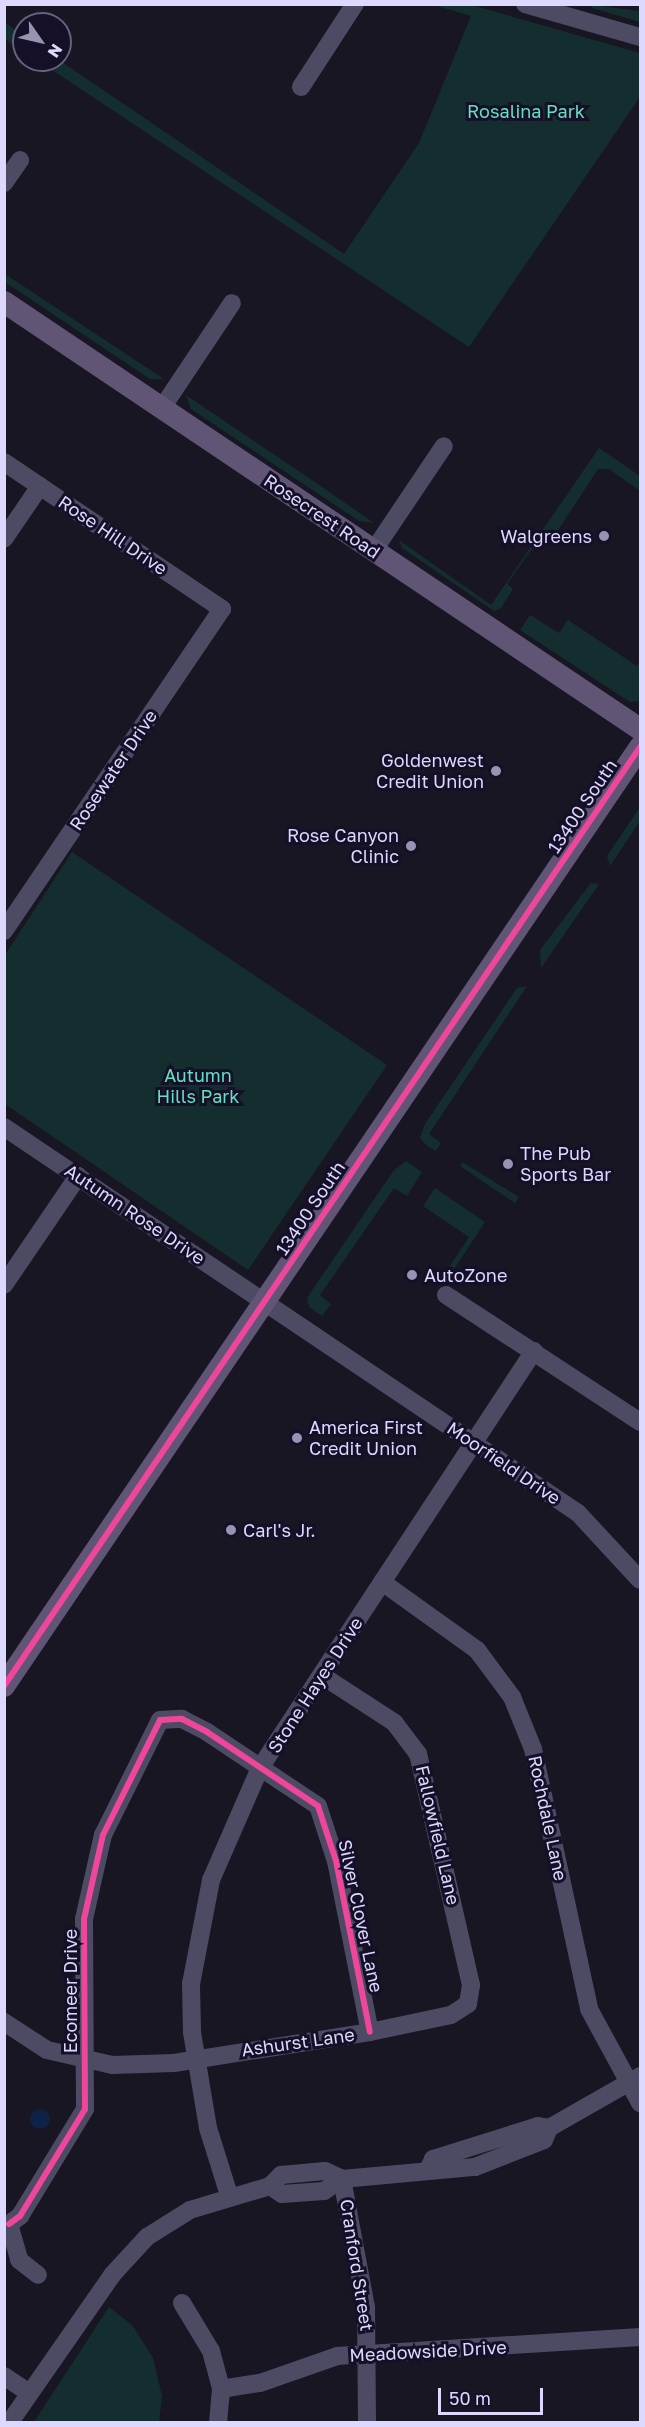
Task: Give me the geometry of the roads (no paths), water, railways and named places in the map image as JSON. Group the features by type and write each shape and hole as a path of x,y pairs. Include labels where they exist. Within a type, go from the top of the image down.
{"main road":[{"name":"Rosecrest Road","path":"4,302 640,729"},
{"name":"13400 South","path":"4,1686 640,747"}],"street":[{"path":"301,87 355,4"},
{"path":"525,4 640,37"},
{"path":"4,183 20,160"},
{"path":"162,408 232,303"},
{"path":"374,550 444,446"},
{"name":"Rose Hill Drive","path":"4,462 222,609"},
{"path":"4,539 40,486"},
{"name":"Rosewater Drive","path":"4,931 222,609"},
{"name":"Autumn Rose Drive","path":"4,1127 265,1302"},
{"path":"4,1285 78,1176"},
{"path":"446,1295 640,1422"},
{"name":"Moorfield Drive","path":"265,1302 474,1442 594,1526 640,1580"},
{"name":"Stone Hayes Drive","path":"229,2195 195,2056 191,1984 198,1933 230,1827 260,1768 534,1351"},
{"name":"Rochdale Lane","path":"382,1582 477,1650 512,1697 533,1749 589,2009 634,2079 640,2103"},
{"name":"Fallowfield Lane","path":"321,1675 395,1723 418,1754 471,1984 468,2004"},
{"name":"Ecomeer Drive","path":"7,2224 20,2216 82,2121 84,1919 103,1835 152,1729 160,1720 182,1719 260,1768"},
{"name":"Silver Clover Lane","path":"260,1768 307,1796 325,1820 370,2032"},
{"name":"Ashurst Lane","path":"4,2022 47,2050 112,2065 174,2063 195,2056 370,2032 452,2015 468,2004"},
{"path":"10,2422 112,2275 147,2237 190,2210 229,2195 270,2186 281,2175 325,2171 342,2179 429,2168 434,2159 538,2126 549,2128 634,2079"},
{"name":"Cranford Street","path":"342,2179 370,2354 367,2422"},
{"path":"7,2224 19,2260 38,2275"},
{"path":"182,2303 206,2337 220,2389 218,2422"},
{"name":"Meadowside Drive","path":"220,2389 260,2383 320,2360 370,2354 640,2337"},
{"path":"4,2376 29,2393"}],"water":[{"path":"40,2109 47,2112 50,2119 47,2126 40,2129 33,2126 30,2119 33,2112"}],"place":[{"name":"Walgreens","path":"604,536"},
{"name":"Goldenwest Credit Union","path":"496,771"},
{"name":"Rose Canyon Clinic","path":"411,846"},
{"name":"The Pub Sports Bar","path":"508,1164"},
{"name":"AutoZone","path":"412,1275"},
{"name":"America First Credit Union","path":"297,1438"},
{"name":"Carl's Jr.","path":"231,1530"}],"park label":[{"name":"Rosalina Park","path":"526,111"},
{"name":"Autumn Hills Park","path":"198,1086"}]}
